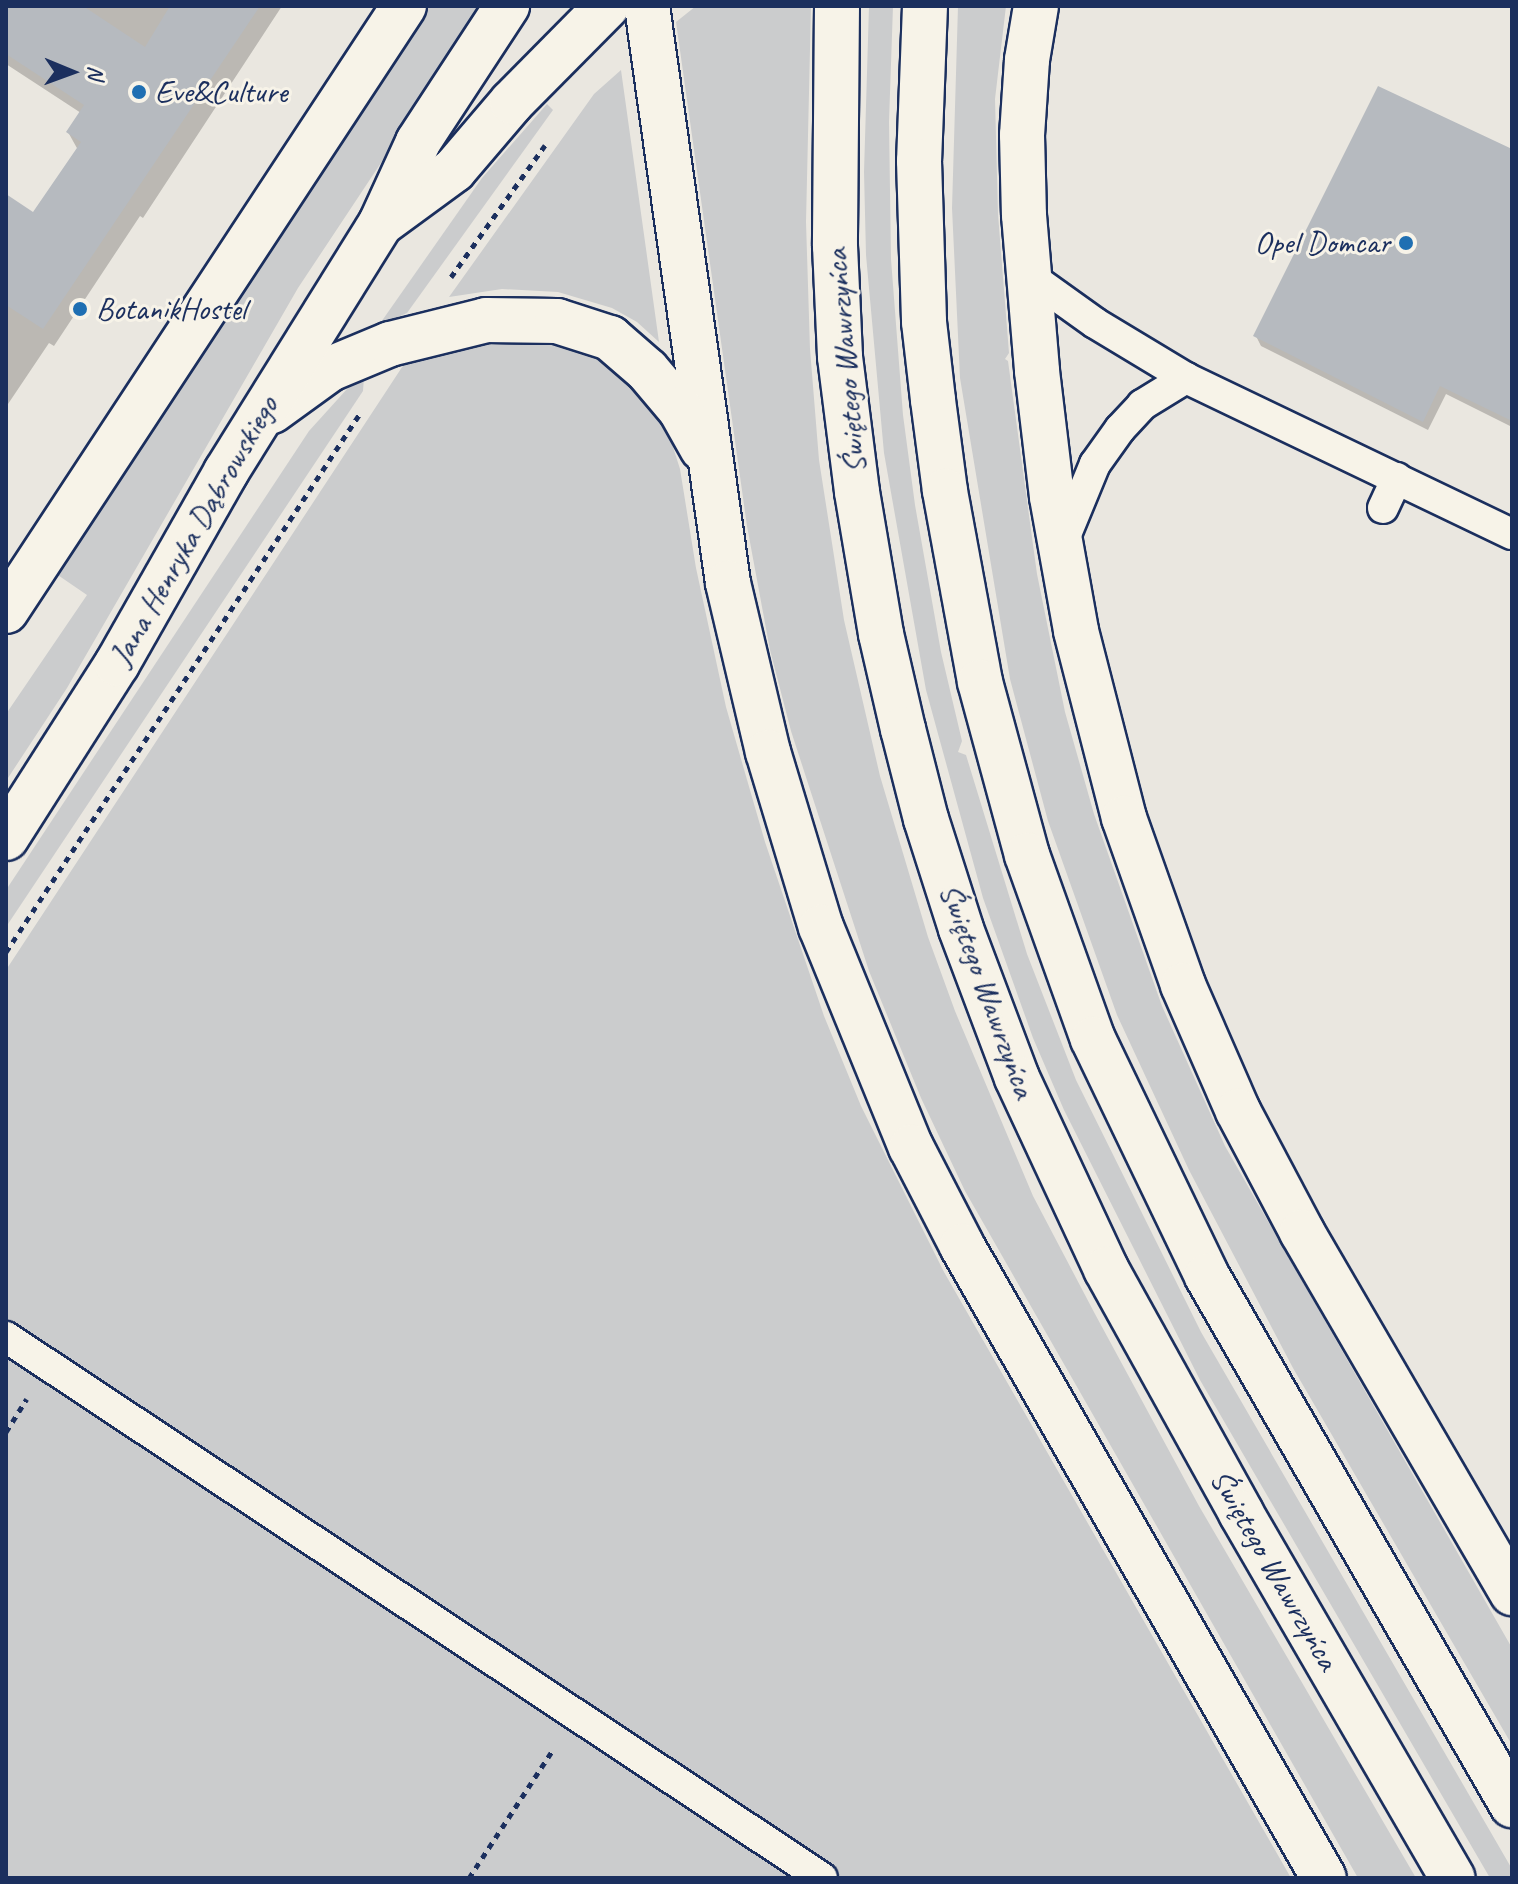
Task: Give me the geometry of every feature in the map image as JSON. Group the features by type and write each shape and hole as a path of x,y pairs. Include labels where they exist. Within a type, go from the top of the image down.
{"main road":[{"path":"6,611 404,6"},
{"name":"Jana Henryka Dąbrowskiego","path":"6,838 117,664 250,432 381,223 418,142 507,6"},
{"name":"Jana Henryka Dąbrowskiego","path":"381,223 454,170 512,102 607,6"},
{"path":"647,6 728,583 768,752 821,927 911,1147 962,1246 1324,1878"},
{"name":"Świętego Wawrzyńca","path":"837,6 835,246 840,357 857,492 881,634 903,729 926,819 961,929 1017,1078 1106,1269 1226,1487 1453,1878"},
{"path":"925,6 920,188 924,322 933,400 945,491 980,682 1027,855 1093,1039 1207,1276 1512,1805"},
{"path":"1036,6 1027,60 1022,135 1028,275 1045,447 1076,631 1124,818 1153,905 1204,1035 1238,1111 1302,1232 1512,1593"},
{"path":"250,432 315,378 372,350 486,320 557,321 610,338 647,370 680,409 711,467"}],"lane":[{"path":"1028,275 1095,323 1186,378 1512,534"},
{"path":"1061,548 1095,464 1120,429 1142,405 1186,378"},
{"path":"1383,508 1397,478"},
{"path":"6,1337 822,1878"}],"path":[{"path":"447,283 547,142"},
{"path":"6,952 367,403"},
{"path":"469,1878 575,1715"}],"shaded area":[{"path":"418,6 485,6 298,288 67,688 6,781 6,714 87,595 49,569"},
{"path":"696,6 811,6 806,222 810,349 819,460 844,620 880,776 928,937 955,1011 1033,1196 1095,1314 1199,1506 1416,1878 1358,1878 965,1191 921,1098 869,971 791,731 770,650 747,526 676,22"},
{"path":"869,6 893,6 889,122 891,259 903,415 915,505 941,652 962,741 958,752 966,755 1027,954 1076,1080 1201,1332 1512,1869 1512,1878 1490,1878 1200,1380 1064,1110 1033,1038 983,898 926,690 884,453 866,255 864,172"},
{"path":"958,6 1006,6 995,99 998,214 1009,353 1005,359 1008,361 1037,574 1065,712 1094,814 1162,1006 1225,1146 1512,1648 1512,1745 1293,1368 1189,1170 1117,1015 1048,821 1010,679 960,378 952,208"},
{"path":"621,70 659,342 637,322 612,308 558,292 502,289 449,297 594,94"},
{"path":"547,104 553,110 407,313 379,325 482,178"},
{"path":"540,337 588,350 621,371 665,422 680,469 696,568 726,707 765,842 824,1016 861,1106 944,1272 1291,1878 6,1878 6,970 410,355 452,345"},
{"path":"364,377 363,391 6,927 6,890 309,431 347,389"}],"building":[{"path":"6,6 83,6 145,47 170,6 260,6 43,329 6,305 6,194 33,212 81,142 66,132 84,105 6,54"},
{"name":"Opel Domcar","path":"1378,86 1512,149 1512,421 1440,386 1423,422 1253,336"}],"place":[{"name":"Eve&Culture","path":"139,92"},
{"name":"Opel Domcar","path":"1406,243"},
{"name":"BotanikHostel","path":"80,309"}]}
